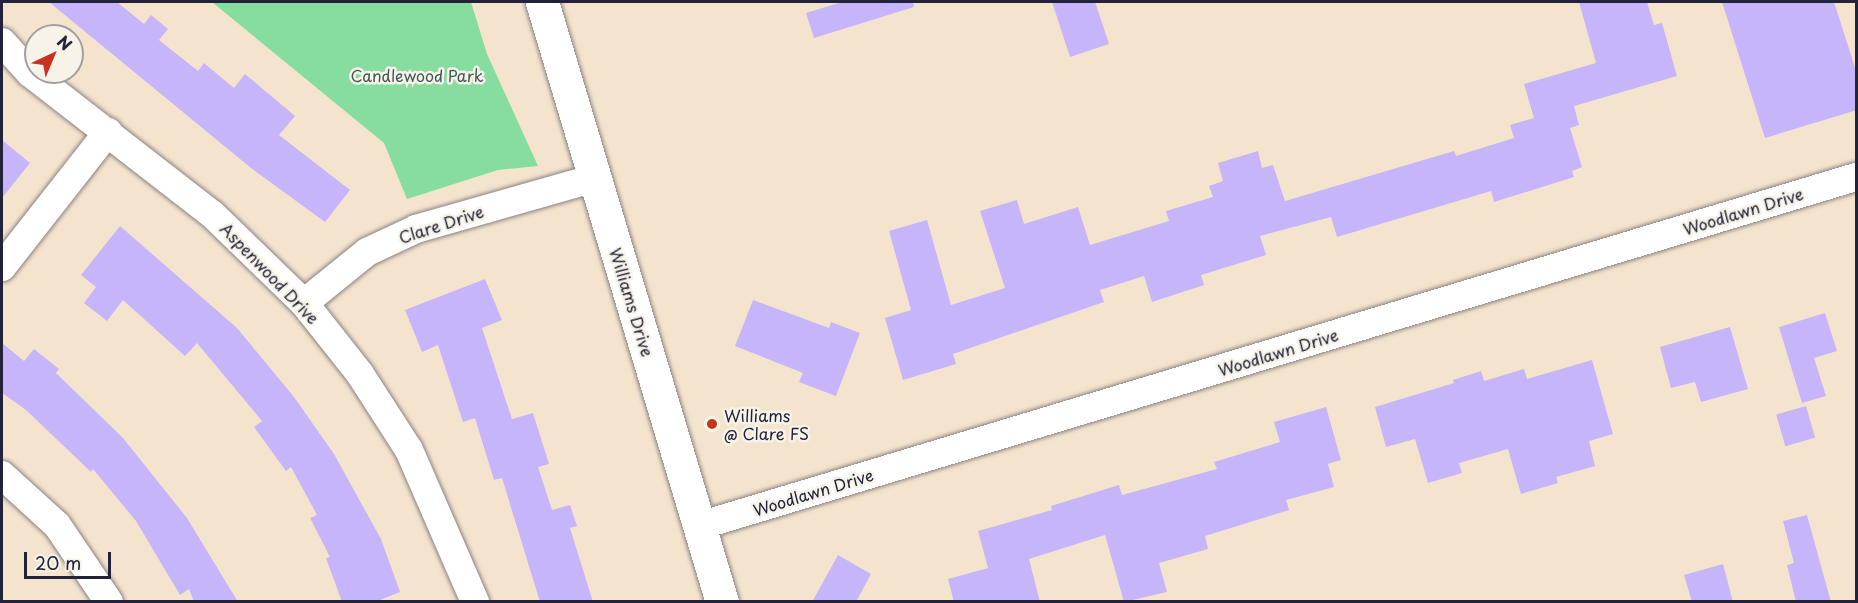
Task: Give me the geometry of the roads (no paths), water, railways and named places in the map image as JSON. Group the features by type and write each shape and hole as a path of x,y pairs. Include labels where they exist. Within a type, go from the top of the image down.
{"street":[{"name":"Williams Drive","path":"542,2 722,602"},
{"name":"Aspenwood Drive","path":"2,42 30,73 212,213 304,303 360,374 409,450 475,602"},
{"path":"2,267 108,132"},
{"name":"Woodlawn Drive","path":"699,526 1857,177"},
{"name":"Clare Drive","path":"304,303 367,252 416,229 595,178"},
{"path":"2,476 57,525 109,602"}],"place":[{"name":"Williams @ Clare FS","path":"712,424"}],"park label":[{"name":"Candlewood Park","path":"417,75"}]}
